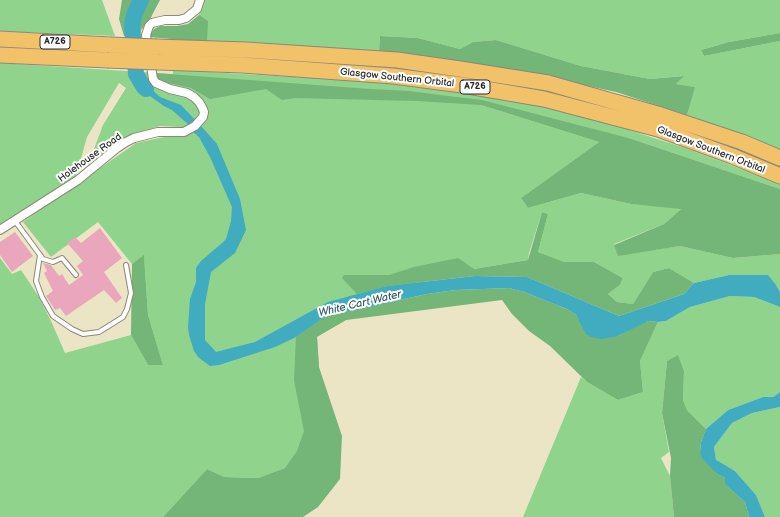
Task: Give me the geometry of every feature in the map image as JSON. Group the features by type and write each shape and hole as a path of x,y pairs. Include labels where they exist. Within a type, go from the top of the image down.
{"highway":[{"name":"Glasgow Southern Orbital","path":"0,39 110,45 157,54 242,66 393,76 462,85 544,99 658,129 732,156 780,176"},
{"name":"Glasgow Southern Orbital","path":"0,55 106,60 157,54 254,51 397,60 548,83 661,115 742,142 780,158"}],"street":[{"name":"Holehouse Road","path":"0,230 78,180 126,142 134,138 158,132 184,132 195,126 203,117 204,112 202,107 194,97 187,93 163,87 156,83 153,79 146,35 149,26 152,23 164,20 179,20 192,14 200,0"}],"lane":[{"path":"15,221 43,259 53,262 62,258 76,275"},
{"path":"40,255 36,280 42,297 53,316 72,329 83,334 99,332 123,318 131,293 126,265"}],"green space":[{"path":"0,0 102,0 115,36 0,31"},
{"path":"122,0 138,0 127,24 130,36 124,36 119,19"},
{"path":"144,0 160,0 150,19 141,30 140,36 135,36 135,28"},
{"path":"205,0 780,0 780,33 729,42 701,50 704,56 780,41 780,152 749,138 687,115 694,87 676,84 683,76 650,79 581,66 496,40 473,42 460,49 418,38 380,36 379,52 207,42 199,15"},
{"path":"199,15 208,21 207,42 148,37 154,29 160,26 177,26 188,24"},
{"path":"780,33 780,41 704,56 701,50 729,42"},
{"path":"380,36 418,38 460,49 473,42 496,40 581,66 650,79 684,76 676,84 695,87 687,115 616,92 525,72 444,59 379,52"},
{"path":"0,63 173,74 173,70 345,80 451,89 549,108 623,128 682,147 774,181 780,184 780,189 632,139 481,105 599,142 521,198 528,208 581,193 631,204 682,208 664,224 614,244 618,255 680,246 733,258 780,254 780,292 776,285 729,275 694,283 669,268 653,272 633,304 617,302 608,294 620,285 623,278 594,262 565,262 538,252 548,214 542,212 528,260 474,269 414,267 418,291 346,320 317,336 319,367 315,432 285,468 258,478 224,477 207,469 163,517 0,517 0,258 12,274 21,270 39,297 65,353 131,335 148,365 163,365 148,315 144,256 132,264 98,222 51,257 23,222 136,143 188,132 179,127 160,126 126,138 88,165 103,125 126,88 119,83 87,137 76,176 0,227"},
{"path":"155,73 409,91 482,100 632,139 780,189 780,254 733,258 680,246 618,256 614,245 664,224 681,209 631,204 581,193 528,208 521,198 599,142 481,105 417,101 295,98 282,100 266,89 210,99 191,88 160,81"},
{"path":"542,212 548,214 538,252 565,262 594,262 623,278 620,285 608,294 617,302 633,304 653,272 669,268 694,283 684,294 619,316 527,277 475,276 387,286 357,294 342,278 344,275 389,275 414,267 458,258 474,269 528,260"},
{"path":"144,255 148,315 163,365 148,365 131,335 132,264"},
{"path":"509,288 524,292 567,309 576,315 579,320 618,336 642,323 648,321 658,322 640,361 643,392 618,400 587,382 550,346 529,331 512,314 502,300 346,320 317,337 319,367 342,436 340,479 318,507 303,517 163,517 207,469 224,477 258,478 285,468 297,451 304,431 294,380 296,337 326,316 427,294 456,290"},
{"path":"730,296 754,297 780,307 780,392 773,397 763,397 728,410 706,429 687,410 683,400 684,371 678,356 667,361 662,413 669,452 661,458 670,476 674,517 523,517 581,377 618,400 643,392 640,361 658,322 666,321 690,307"},
{"path":"678,355 684,371 683,400 687,410 706,429 701,442 700,452 717,474 725,478 729,488 745,502 749,517 674,517 670,476 671,458 662,413 667,361"},
{"path":"780,407 780,517 765,517 756,495 735,471 716,461 714,447 732,423 752,413"}],"water":[{"path":"138,0 144,0 135,28 135,36 130,36 127,24"},
{"path":"134,71 140,71 141,76 150,88 160,97 181,105 197,122 190,126 172,110 140,89 135,80"},
{"path":"201,126 217,144 240,199 246,230 235,253 211,272 205,304 205,340 216,352 255,342 328,302 387,286 475,276 527,277 619,316 684,294 694,283 729,275 768,275 780,292 780,307 754,297 730,296 690,307 666,321 648,321 618,336 602,339 591,337 586,334 576,315 567,309 524,292 509,288 456,290 427,294 326,316 296,337 275,347 219,365 210,366 198,357 194,351 189,335 188,327 190,299 196,282 196,268 201,261 226,239 231,221 232,207 210,157 199,137 192,131"},
{"path":"780,392 780,407 752,413 732,423 714,447 716,460 735,471 756,495 765,517 749,517 745,502 729,488 725,483 725,478 717,474 702,458 700,452 701,442 706,429 728,410 763,397 773,397"}],"building":[{"path":"100,228 122,258 104,272 122,298 116,303 104,290 66,316 60,308 55,310 46,296 53,291 44,273 47,271 43,263 51,265 59,276 62,274 69,285 83,275 77,266 83,261 67,243 75,237 81,243"},
{"path":"15,232 33,256 12,272 0,255 0,242"}],"waterway":[{"name":"White Cart Water","path":"141,0 134,15 132,26 136,74 146,89"}]}
